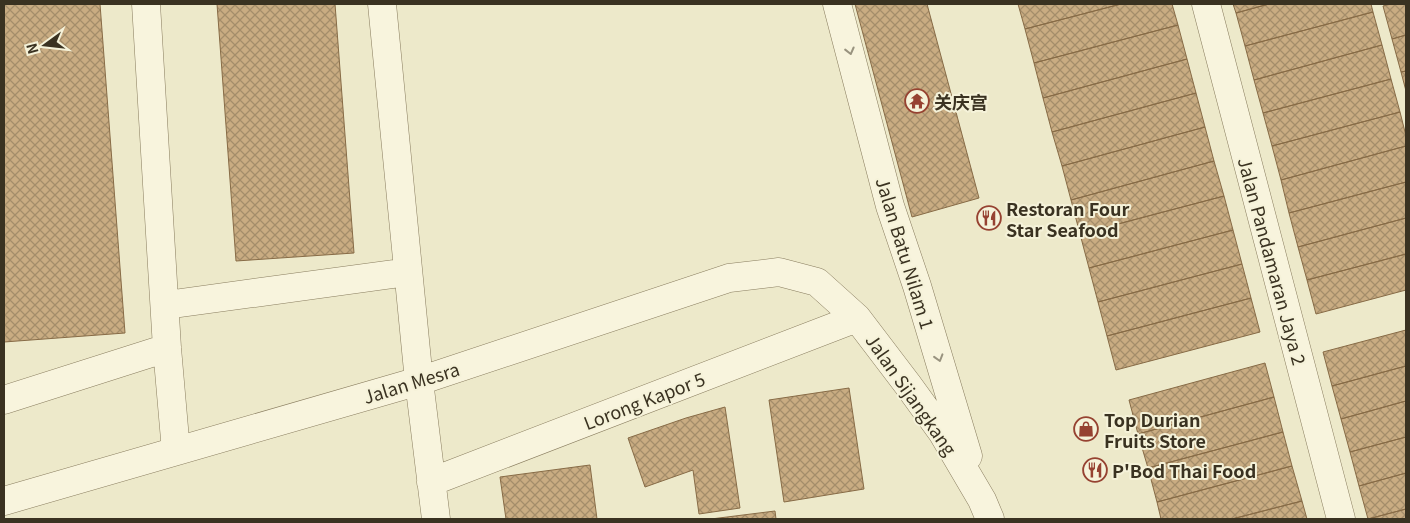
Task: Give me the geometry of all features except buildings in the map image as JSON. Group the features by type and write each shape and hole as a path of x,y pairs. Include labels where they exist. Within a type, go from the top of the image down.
{"street":[{"path":"146,4 166,304 167,348 176,451"},
{"path":"382,4 419,381 436,519"},
{"name":"Jalan Batu Nilam 1","path":"838,4 890,206 917,286 986,510"},
{"name":"Jalan Pandamaran Jaya 2","path":"1206,4 1341,519"},
{"path":"166,304 408,272"},
{"name":"Jalan Mesra","path":"4,501 419,381 729,278 780,272 817,282"},
{"name":"Jalan Sijangkang","path":"817,282 857,318 908,384 942,432 986,510"},
{"name":"Lorong Kapor 5","path":"431,482 857,318"},
{"path":"4,400 167,348"}],"place":[{"name":"关庆宫","path":"917,101"},
{"name":"Restoran Four Star Seafood","path":"989,218"},
{"name":"Top Durian Fruits Store","path":"1086,429"},
{"name":"P'Bod Thai Food","path":"1095,470"}]}
